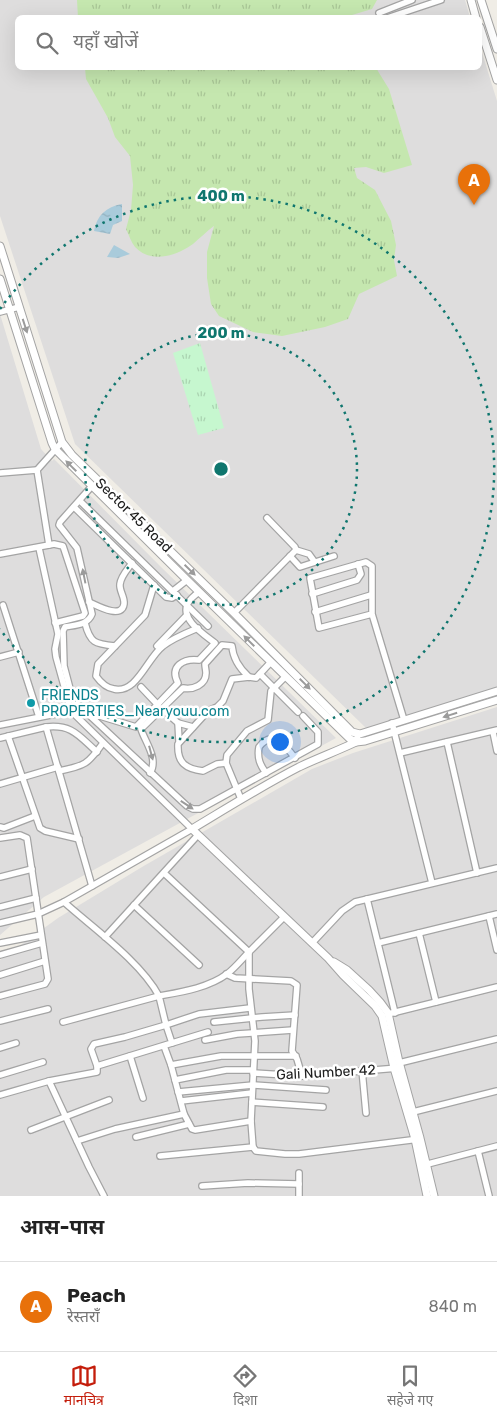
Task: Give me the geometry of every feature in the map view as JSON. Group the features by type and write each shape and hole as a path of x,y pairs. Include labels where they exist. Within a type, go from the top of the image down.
{"street":[{"path":"379,13 412,0"},
{"path":"396,15 441,0"},
{"path":"471,0 475,15"},
{"path":"482,0 497,49"},
{"path":"482,33 497,80"},
{"name":"Sector 45 Road","path":"0,246 62,442 72,455 234,613 353,734"},
{"name":"Sector 45 Road","path":"0,279 55,449 285,677 353,734"},
{"path":"0,312 19,307"},
{"path":"0,473 36,470 62,442"},
{"path":"36,470 49,545"},
{"path":"92,486 59,525 77,548 92,614 90,620 85,623 64,628 63,658 71,697 187,806 193,809 200,809 295,758 319,742 318,732 260,674"},
{"path":"80,501 208,626"},
{"path":"74,507 166,597 172,598 186,580"},
{"path":"267,518 296,547 296,550"},
{"path":"0,554 49,545 63,546 86,613 83,616 56,623"},
{"path":"39,548 58,634 55,649 56,657 71,711 197,836 312,942 375,1006 382,1016 398,1066 434,1196"},
{"path":"234,613 296,550"},
{"path":"296,550 309,554 314,561"},
{"path":"290,556 300,567 334,556"},
{"path":"89,602 105,609 119,611 124,603 120,583 122,576 136,558 140,559"},
{"path":"372,614 321,629 318,626 309,580 311,577 366,562 372,566 372,614 404,720"},
{"path":"312,594 357,580 360,574 358,564"},
{"path":"141,687 132,687 121,691 109,688 100,682 96,676 96,671 98,664 145,616 154,585"},
{"path":"150,773 154,765 147,739 141,731 178,683 175,675 178,666 186,660 199,660 215,643 190,621 187,615 187,604 199,592"},
{"path":"315,612 371,595"},
{"path":"3,605 39,716"},
{"path":"156,646 187,615"},
{"path":"85,623 90,638 98,644 102,651 103,659"},
{"path":"132,687 163,646 198,628"},
{"path":"98,644 115,646"},
{"path":"92,717 100,716 136,726 183,688 196,688 203,682 206,672 205,664 222,645 231,645 237,664 249,676"},
{"path":"0,657 19,652"},
{"path":"179,741 208,711 217,707 223,701 232,679 249,676 256,678 270,662"},
{"path":"140,674 141,687 160,707 178,723 193,727"},
{"path":"242,799 226,763 227,755 247,731 268,720 271,693 285,677"},
{"path":"356,742 353,734 392,724 497,691"},
{"path":"0,923 38,914 64,902 301,766 356,742 395,732 497,700"},
{"path":"0,725 71,711"},
{"path":"178,723 179,741 177,748 182,763 185,766 203,771 218,764 226,763"},
{"path":"392,724 432,883"},
{"path":"0,738 58,725 72,730 97,752"},
{"path":"46,727 92,886"},
{"path":"400,753 495,731 497,751"},
{"path":"8,736 40,828 44,831 79,839"},
{"path":"266,773 260,764 258,756 259,747 266,741 276,740 282,742 295,758"},
{"path":"446,742 477,873"},
{"path":"0,784 58,769 77,768 86,764 104,743"},
{"path":"0,826 4,828 35,816"},
{"path":"0,838 20,835 27,838 47,983 0,996"},
{"path":"105,937 197,836"},
{"path":"312,942 349,905 367,898 497,868"},
{"path":"0,877 32,869"},
{"path":"164,873 250,952 250,1008 254,1032 253,1147 258,1152 299,1154 418,1139"},
{"path":"0,907 36,898"},
{"path":"367,898 378,943 398,1066"},
{"path":"64,902 105,937 143,973 153,986 159,996 172,1043"},
{"path":"134,905 199,965"},
{"path":"378,943 497,914"},
{"path":"489,916 497,950"},
{"path":"63,1022 191,989 226,974 284,917"},
{"path":"419,933 436,1002"},
{"path":"0,944 41,935"},
{"path":"0,955 42,943"},
{"path":"328,958 347,970 391,1014"},
{"path":"0,975 45,961"},
{"path":"226,974 232,978 294,983 297,988 292,1050 296,1056 302,1076"},
{"path":"391,1014 497,987"},
{"path":"0,1095 49,1081 94,1074 97,1072 97,1066 91,1048 94,1044 125,1037 199,1014 250,1008"},
{"path":"0,1021 48,1009"},
{"path":"214,1022 295,1015"},
{"path":"205,1040 254,1032 294,1030"},
{"path":"97,1066 208,1032"},
{"name":"Gali Number 42","path":"175,1080 220,1071 302,1076 398,1066 497,1039"},
{"path":"0,1048 16,1043"},
{"path":"164,1046 184,1114 192,1129 196,1130 252,1121"},
{"path":"130,1056 143,1098"},
{"path":"171,1065 221,1056 296,1056"},
{"path":"0,1074 43,1062"},
{"path":"362,1070 366,1113"},
{"path":"49,1081 104,1196"},
{"path":"178,1092 253,1085 326,1090"},
{"path":"410,1113 497,1091"},
{"path":"181,1101 252,1093"},
{"path":"31,1130 108,1100"},
{"path":"252,1102 323,1107"},
{"path":"77,1141 115,1129 184,1114"},
{"path":"136,1136 189,1124"},
{"path":"424,1165 497,1146"},
{"path":"160,1156 253,1147"},
{"path":"478,1151 489,1196"},
{"path":"424,1165 428,1196"},
{"path":"299,1173 299,1196"},
{"path":"202,1186 299,1184"}],"shaded area":[{"path":"0,0 465,0 469,15 15,15 15,70 482,70 482,52 497,101 497,689 366,728 75,444 0,216"},
{"path":"0,314 41,449 52,461 54,459 161,567 336,738 44,897 0,935"},
{"path":"497,707 497,1196 0,1196 0,960 58,918 312,769 353,753"}],"green space":[{"path":"77,0 377,0 372,9 352,15 78,15"},
{"path":"85,70 377,70 389,89 412,165 384,173 366,167 354,168 357,178 375,190 391,221 396,245 394,260 397,276 359,294 348,319 325,327 282,336 253,332 219,316 211,304 207,278 207,252 214,226 193,244 171,255 156,257 148,255 141,252 132,243 126,229 131,210 133,185 130,156 115,137 108,118 86,79"},
{"path":"200,343 224,428 198,435 173,353"}],"water":[{"path":"122,204 122,221 113,225 110,234 94,231 97,220 103,213 111,207"},
{"path":"114,245 130,254 118,258 107,257"}],"place":[{"name":"Peach","path":"474,205"},
{"name":"FRIENDS PROPERTIES_Nearyouu.com","path":"31,703"}]}
